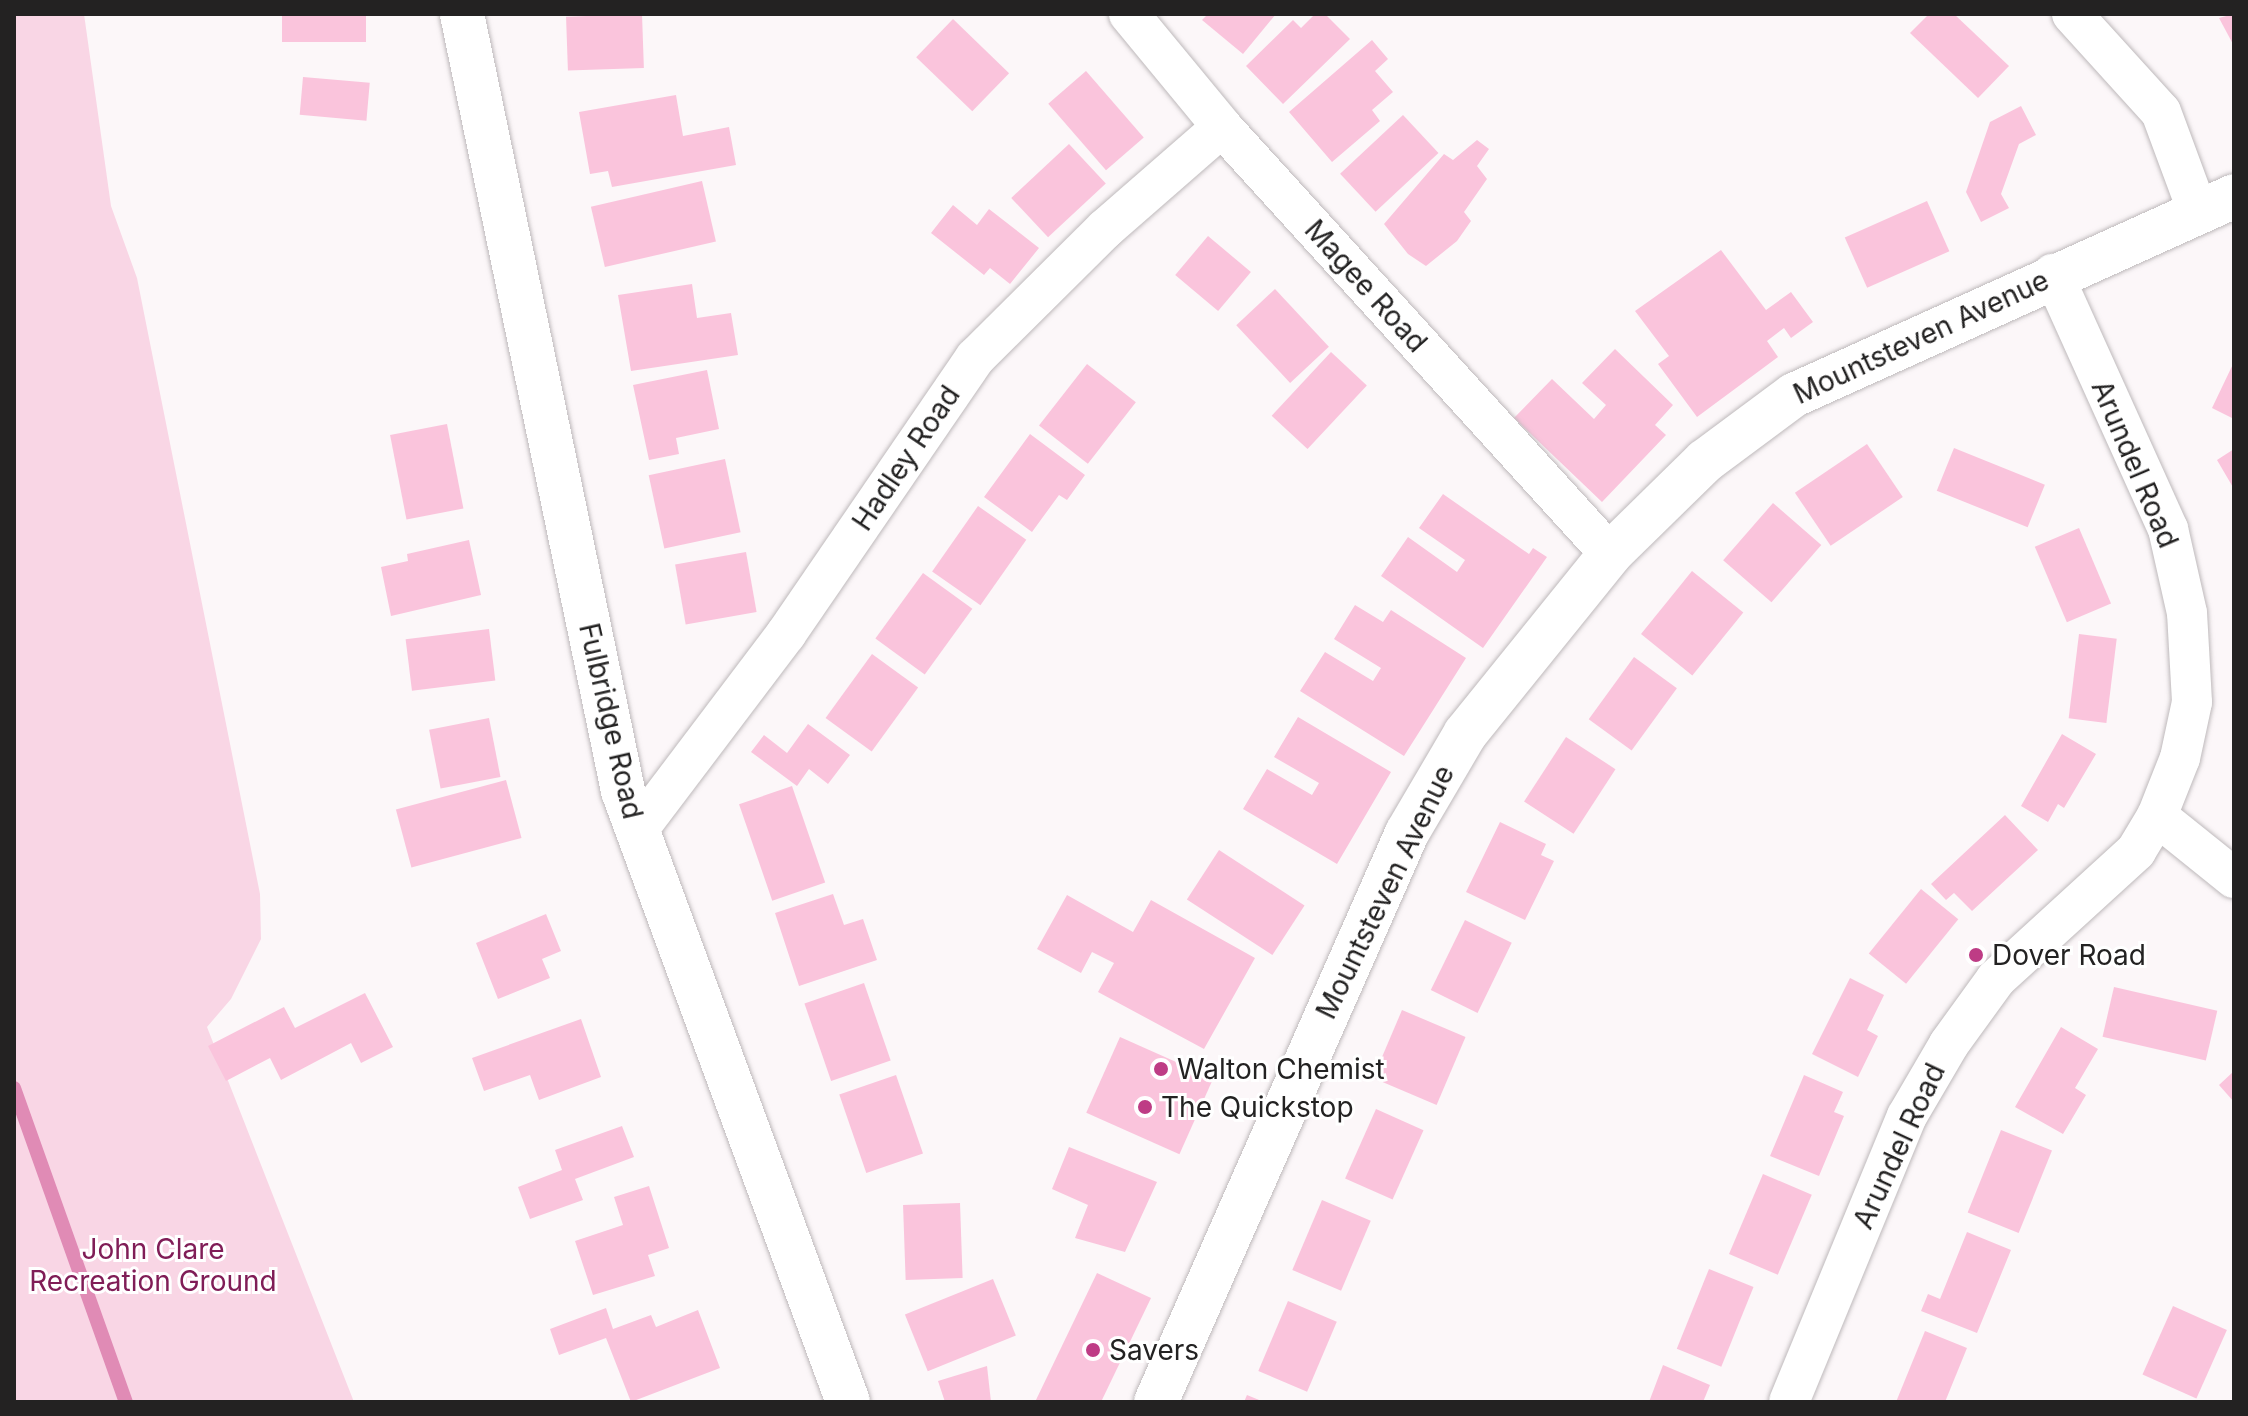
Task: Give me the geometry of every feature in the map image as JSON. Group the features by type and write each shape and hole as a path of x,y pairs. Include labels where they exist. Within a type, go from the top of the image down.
{"street":[{"name":"Fulbridge Road","path":"462,14 623,791 848,1402"},
{"name":"Magee Road","path":"1129,14 1222,127 1610,554"},
{"path":"2072,14 2161,112 2216,204"},
{"name":"Hadley Road","path":"637,831 786,634 975,358 1105,229 1222,127"},
{"name":"Mountsteven Avenue","path":"1156,1402 1407,833 1465,734 1610,554 1705,461 1794,395 2053,274 2216,204"},
{"name":"Arundel Road","path":"1789,1402 1907,1116 1949,1044 1996,979 2136,851 2157,816 2180,758 2192,702 2187,613 2168,529 2053,274"},
{"path":"2157,816 2234,878"}],"green space":[{"name":"John Clare Recreation Ground","path":"14,14 84,14 111,206 137,278 260,894 261,939 231,999 207,1027 354,1402 14,1402"}],"building":[{"path":"282,14 366,14 366,42 282,42"},
{"path":"642,14 644,68 568,71 566,17"},
{"path":"1208,14 1276,14 1243,54 1202,20"},
{"path":"1315,14 1325,14 1350,39 1283,104 1246,66 1293,20 1301,28"},
{"path":"1929,14 1954,14 2009,66 1978,98 1910,33"},
{"path":"2234,14 2234,46 2219,18"},
{"path":"953,19 1009,73 972,111 916,57"},
{"path":"1372,40 1388,59 1375,71 1393,92 1372,110 1380,121 1332,162 1289,112"},
{"path":"1086,71 1144,137 1106,170 1048,104"},
{"path":"303,77 370,83 366,121 300,115"},
{"path":"676,95 683,136 729,127 736,165 612,187 608,171 590,174 579,112"},
{"path":"2021,106 2036,135 2019,144 2001,194 2009,208 1981,222 1966,192 1990,122"},
{"path":"1403,115 1438,153 1376,212 1340,174"},
{"path":"1477,140 1489,149 1477,166 1487,179 1464,212 1471,221 1457,241 1426,266 1408,254 1384,224 1444,154 1453,160"},
{"path":"1069,144 1106,183 1048,237 1011,198"},
{"path":"702,181 716,241 605,267 591,207"},
{"path":"1927,201 1949,251 1867,288 1845,238"},
{"path":"953,205 977,225 989,209 1039,248 1010,284 990,268 984,275 931,233"},
{"path":"1208,236 1251,272 1218,311 1175,275"},
{"path":"1721,250 1766,310 1791,292 1813,322 1791,338 1784,328 1767,341 1778,357 1697,417 1658,364 1669,356 1635,311"},
{"path":"692,284 697,318 731,313 738,355 631,371 618,295"},
{"path":"1275,289 1329,347 1290,383 1236,325"},
{"path":"1615,349 1673,405 1655,425 1666,435 1602,502 1514,418 1552,379 1594,419 1606,405 1582,383"},
{"path":"1331,352 1367,385 1308,449 1272,416"},
{"path":"2234,362 2234,419 2212,408"},
{"path":"1087,364 1136,402 1088,464 1039,425"},
{"path":"707,370 719,429 676,438 679,454 649,460 633,385"},
{"path":"447,424 463,508 406,519 390,435"},
{"path":"1030,434 1085,475 1067,500 1059,495 1032,532 984,497"},
{"path":"1867,444 1903,497 1831,546 1795,493"},
{"path":"1954,448 2045,485 2028,527 1937,491"},
{"path":"2234,449 2234,489 2217,460"},
{"path":"725,459 741,532 664,549 649,475"},
{"path":"1443,494 1529,554 1533,548 1547,557 1483,648 1381,576 1408,537 1457,572 1465,560 1419,528"},
{"path":"1773,503 1821,545 1771,602 1723,560"},
{"path":"978,506 1026,540 980,605 932,572"},
{"path":"2079,528 2111,603 2067,622 2035,547"},
{"path":"469,540 481,595 391,616 381,567 408,561 407,554"},
{"path":"746,552 757,612 686,625 675,565"},
{"path":"1692,571 1743,613 1692,675 1641,634"},
{"path":"923,573 972,609 925,674 875,639"},
{"path":"1355,605 1383,622 1391,610 1466,658 1404,756 1300,691 1325,652 1373,681 1381,668 1334,639"},
{"path":"489,629 495,681 412,691 406,639"},
{"path":"2079,634 2117,639 2106,723 2069,718"},
{"path":"872,654 918,688 872,751 826,718"},
{"path":"1634,657 1677,688 1632,750 1589,719"},
{"path":"1298,717 1391,772 1337,864 1243,809 1267,769 1312,795 1319,783 1274,757"},
{"path":"489,718 500,777 441,789 429,730"},
{"path":"808,724 850,755 828,784 809,769 797,786 751,752 764,735 787,753"},
{"path":"2062,734 2096,754 2064,808 2058,804 2048,822 2021,806"},
{"path":"1566,737 1615,769 1574,834 1524,802"},
{"path":"506,780 522,838 411,867 396,810"},
{"path":"792,786 825,882 772,901 739,804"},
{"path":"2005,815 2038,850 1972,911 1954,893 1946,900 1931,884"},
{"path":"1500,822 1546,844 1541,855 1554,861 1525,920 1466,892"},
{"path":"1219,850 1305,906 1272,955 1187,899"},
{"path":"1921,889 1958,919 1906,984 1869,954"},
{"path":"833,894 844,925 863,919 877,960 799,986 775,913"},
{"path":"1067,895 1133,932 1151,900 1255,958 1204,1049 1098,992 1114,963 1092,952 1081,973 1037,949"},
{"path":"546,914 561,951 542,959 550,978 498,999 476,943"},
{"path":"1465,920 1512,943 1478,1013 1431,990"},
{"path":"1850,978 1884,995 1867,1030 1878,1036 1858,1077 1812,1054"},
{"path":"864,983 891,1061 831,1081 804,1004"},
{"path":"2114,987 2217,1011 2206,1061 2103,1037"},
{"path":"365,993 393,1047 361,1063 351,1043 281,1080 270,1058 226,1081 208,1046 284,1007 295,1028"},
{"path":"1402,1010 1466,1037 1437,1105 1373,1078"},
{"path":"581,1019 601,1077 539,1100 530,1075 484,1091 472,1058"},
{"path":"2061,1027 2098,1049 2075,1088 2086,1095 2063,1134 2015,1107"},
{"name":"The Quickstop","path":"1120,1037 1213,1078 1179,1154 1086,1113"},
{"path":"2234,1071 2234,1102 2219,1085"},
{"path":"896,1075 923,1153 866,1173 839,1095"},
{"path":"1804,1075 1843,1092 1834,1112 1844,1116 1819,1176 1770,1156"},
{"path":"1376,1109 1424,1130 1393,1200 1345,1178"},
{"path":"622,1126 634,1157 575,1179 583,1200 530,1219 518,1187 562,1170 555,1150"},
{"path":"2001,1130 2052,1151 2019,1233 1968,1213"},
{"path":"1069,1147 1157,1182 1125,1252 1075,1238 1088,1205 1052,1189"},
{"path":"1763,1174 1812,1195 1778,1275 1729,1254"},
{"path":"649,1186 669,1248 648,1255 655,1276 593,1295 575,1241 623,1225 614,1197"},
{"path":"1322,1200 1371,1221 1341,1291 1292,1270"},
{"path":"960,1203 963,1278 906,1280 903,1205"},
{"path":"1967,1232 2011,1250 1977,1333 1921,1311 1928,1294 1940,1299"},
{"path":"1709,1269 1754,1287 1721,1367 1677,1349"},
{"name":"Savers","path":"1097,1273 1151,1298 1101,1402 1035,1402"},
{"path":"993,1279 1016,1336 928,1371 905,1315"},
{"path":"1288,1301 1337,1322 1307,1392 1258,1371"},
{"path":"2173,1306 2227,1330 2196,1399 2142,1375"},
{"path":"606,1308 613,1329 651,1315 656,1327 698,1310 720,1368 631,1402 606,1338 559,1355 550,1329"},
{"path":"1925,1331 1967,1348 1945,1402 1896,1402"},
{"path":"1663,1365 1710,1385 1703,1402 1649,1402"},
{"path":"987,1366 991,1402 945,1402 938,1381"},
{"path":"1247,1395 1264,1402 1244,1402"}],"waterway":[{"path":"14,1088 126,1402"}],"place":[{"name":"Dover Road","path":"1976,955"},
{"name":"Walton Chemist","path":"1161,1069"},
{"name":"The Quickstop","path":"1145,1107"},
{"name":"Savers","path":"1093,1350"}]}
